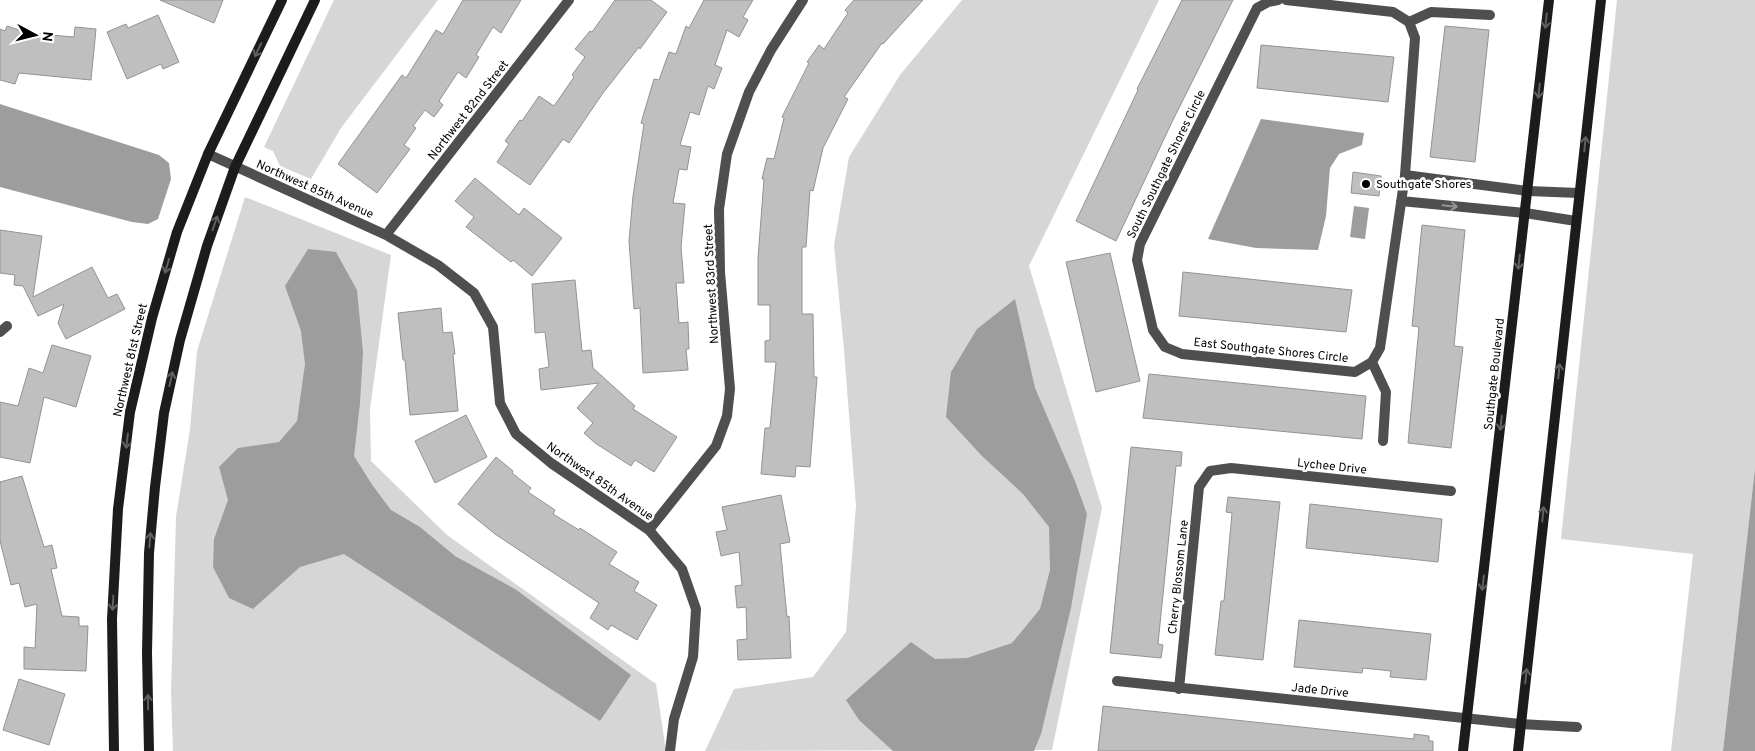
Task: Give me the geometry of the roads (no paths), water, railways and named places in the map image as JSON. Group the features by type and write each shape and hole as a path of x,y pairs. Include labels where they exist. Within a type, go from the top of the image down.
{"street":[{"name":"Northwest 81st Street","path":"114,751 112,619 118,509 130,412 152,318 177,232 208,154 282,0"},
{"path":"149,751 147,653 149,553 164,413 180,340 207,246 235,166 315,0"},
{"name":"Northwest 82nd Street","path":"386,235 569,0"},
{"name":"Northwest 83rd Street","path":"649,530 716,446 727,416 730,389 720,272 719,209 727,154 750,92 771,50 802,0"},
{"name":"South Southgate Shores Circle","path":"1166,347 1153,330 1137,260 1140,244 1257,8 1268,2 1278,0"},
{"path":"1286,0 1393,12 1410,22 1415,38 1402,201 1380,348 1372,362 1386,392 1383,441"},
{"name":"Southgate Boulevard","path":"1463,751 1549,0"},
{"path":"1518,751 1600,0"},
{"path":"1410,22 1431,12 1490,15"},
{"name":"Northwest 85th Avenue","path":"208,154 386,235 438,265 474,293 493,328 500,403 516,434 551,464 649,530 682,569 696,609 693,657 674,719 670,751"},
{"path":"1405,174 1528,191 1579,193"},
{"path":"1402,201 1576,221"},
{"name":"East Southgate Shores Circle","path":"1166,347 1182,354 1355,372 1372,362"},
{"name":"Lychee Drive","path":"1210,471 1231,468 1451,491"},
{"name":"Cherry Blossom Lane","path":"1179,689 1200,487 1210,471"},
{"name":"Jade Drive","path":"1117,681 1520,724 1577,727"}],"place":[{"name":"Southgate Shores","path":"1366,184"}]}
